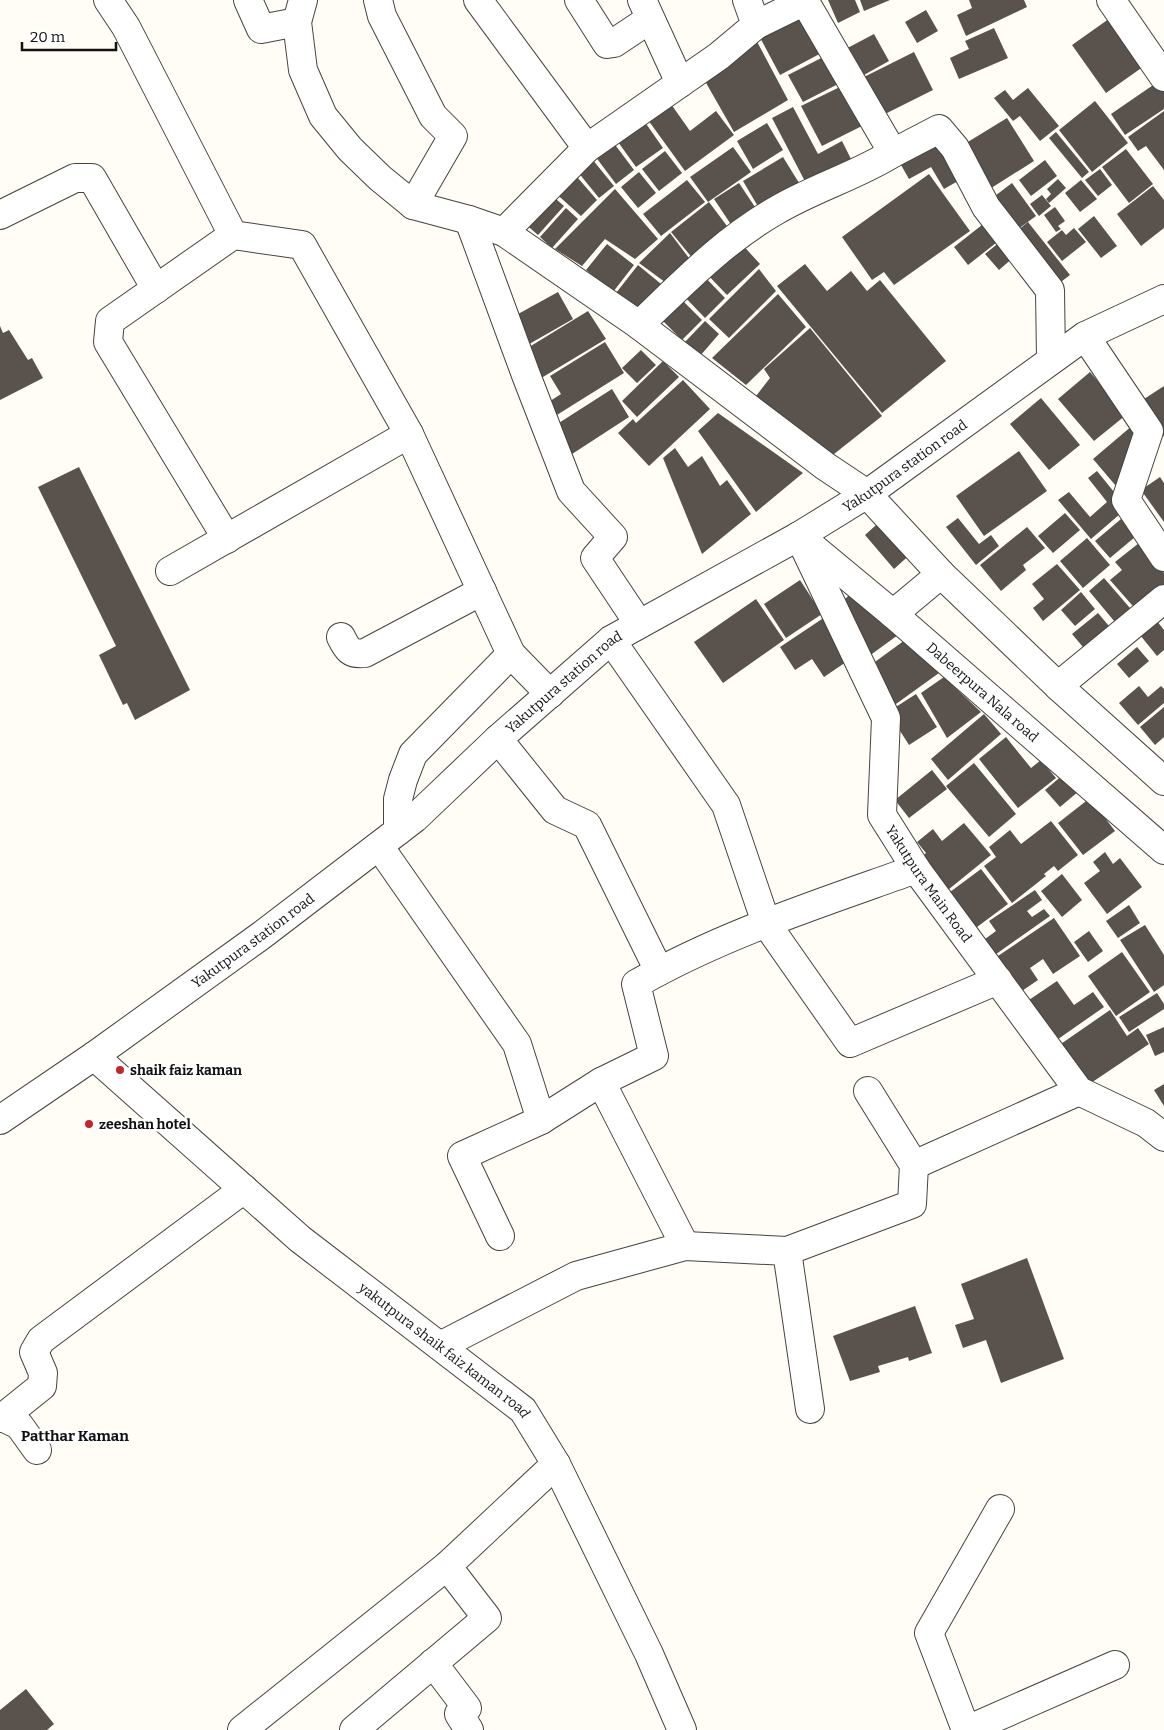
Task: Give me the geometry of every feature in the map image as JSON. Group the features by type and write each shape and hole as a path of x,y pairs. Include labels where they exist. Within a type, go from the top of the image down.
{"street":[{"path":"108,0 126,26 232,235"},
{"path":"248,0 262,29 300,11 303,70 323,116 350,149 413,205 469,220 504,232 639,325 825,466 867,494 941,574 1058,686 1164,780"},
{"path":"378,0 382,16 433,116 453,136 413,205"},
{"path":"478,0 587,148"},
{"path":"579,0 607,44 614,43 646,9 680,83"},
{"path":"504,232 587,148 719,56 752,12 805,0 893,153"},
{"path":"1111,0 1164,77"},
{"path":"639,325 723,245 776,210 852,173 876,164 939,129 955,148 986,208 1050,290 1051,359"},
{"path":"0,215 75,178 92,178 156,289"},
{"path":"469,220 571,491 613,536 595,558 639,624"},
{"path":"226,539 108,342 110,321 232,235 302,245 409,434 511,654 550,694"},
{"name":"Yakutpura station road","path":"0,1120 94,1056 262,935 415,818 498,739 611,640 799,536 867,494 1085,336 1164,299"},
{"path":"1085,336 1149,431 1126,500 1164,557"},
{"path":"170,571 409,434"},
{"name":"Dabeerpura Nala road","path":"799,536 893,614 1164,850"},
{"name":"Yakutpura Main Road","path":"799,536 886,718 882,815 916,869 1079,1092 1146,1123 1164,1137"},
{"path":"893,614 941,574"},
{"path":"341,637 347,650 358,654 365,653 482,591"},
{"path":"1058,686 1164,599"},
{"path":"611,640 726,805 766,923 850,1043 998,980"},
{"path":"511,654 414,754 403,780 388,838 517,1044 541,1120"},
{"path":"498,739 555,810 587,825 660,971"},
{"path":"500,1236 462,1156 541,1120 602,1082 654,1056 636,984 660,971 766,923 916,869"},
{"name":"yakutpura shaik faiz kaman road","path":"94,1056 300,1239 523,1410 556,1464 641,1637 682,1730"},
{"path":"602,1082 685,1246"},
{"path":"440,1346 576,1276 685,1246 786,1251 912,1204 914,1165 868,1091"},
{"path":"914,1165 1079,1092"},
{"path":"37,1450 19,1425 1,1417 42,1386 43,1373 34,1352 41,1340 244,1190"},
{"path":"786,1251 810,1410"},
{"path":"242,1730 447,1566 556,1464"},
{"path":"1000,1509 929,1633 966,1730 1115,1665"},
{"path":"354,1730 383,1721 433,1663 487,1618 447,1566"},
{"path":"433,1663 467,1708 459,1714 470,1730"}],"building":[{"path":"828,0 855,0 860,12 838,23"},
{"path":"860,0 890,0 864,11"},
{"path":"969,0 1024,0 1027,7 966,36 957,15 972,8"},
{"path":"803,5 827,50 780,75 756,30"},
{"path":"926,10 938,31 917,43 905,22"},
{"path":"1113,16 1147,64 1106,93 1072,45"},
{"path":"994,28 1008,58 959,79 950,58 969,49 965,41"},
{"path":"753,34 788,100 734,132 701,74"},
{"path":"874,34 889,61 855,80 840,52"},
{"path":"914,52 933,90 875,119 856,81"},
{"path":"831,53 846,80 803,102 788,75"},
{"path":"1159,81 1164,88 1164,109 1125,135 1111,114"},
{"path":"850,82 870,122 822,146 801,106"},
{"path":"1028,88 1059,126 1040,141 1020,116 1013,121 994,98 1005,90 1013,100"},
{"path":"666,97 690,131 716,111 734,135 685,171 643,113"},
{"path":"1095,101 1128,143 1092,172 1059,130"},
{"path":"793,107 818,154 842,141 855,167 810,191 772,118"},
{"path":"1164,111 1164,170 1146,146 1138,151 1128,137"},
{"path":"640,115 663,148 636,167 613,135"},
{"path":"1007,118 1034,161 985,192 958,148"},
{"path":"767,123 783,150 753,169 737,141"},
{"path":"1056,132 1089,172 1082,178 1049,138"},
{"path":"939,133 965,177 944,189 931,167 909,179 897,158"},
{"path":"610,138 634,170 616,184 592,152"},
{"path":"733,147 751,172 708,202 690,177"},
{"path":"1126,149 1153,184 1129,203 1102,167"},
{"path":"665,151 682,173 659,191 642,169"},
{"path":"588,154 614,186 599,198 573,166"},
{"path":"783,157 804,191 763,215 743,181"},
{"path":"1045,160 1057,176 1031,196 1019,180"},
{"path":"1100,169 1112,185 1098,196 1085,180"},
{"path":"571,170 597,200 581,216 552,190"},
{"path":"639,172 656,193 638,208 621,187"},
{"path":"929,174 970,231 894,285 884,272 872,280 842,237"},
{"path":"1058,179 1066,188 1049,203 1046,199 1051,194 1047,189"},
{"path":"687,180 705,202 661,236 643,214"},
{"path":"1081,180 1097,199 1080,212 1065,193"},
{"path":"739,183 761,216 736,232 714,199"},
{"path":"1012,183 1036,216 1011,234 987,202"},
{"path":"1153,186 1164,200 1164,228 1141,246 1117,214"},
{"path":"615,189 658,239 635,259 605,239 582,266 555,249"},
{"path":"549,193 564,206 538,235 523,222"},
{"path":"1042,195 1051,206 1039,216 1030,204"},
{"path":"709,202 733,234 698,265 671,232"},
{"path":"1055,207 1065,221 1058,226 1061,229 1056,232 1044,215"},
{"path":"566,208 578,219 552,248 540,237"},
{"path":"1094,216 1117,246 1101,258 1078,229"},
{"path":"987,221 1001,239 968,265 954,247"},
{"path":"1028,222 1070,275 1053,288 1012,235"},
{"path":"1074,228 1086,242 1062,261 1047,242 1062,230 1066,235"},
{"path":"670,233 695,266 673,288 639,263"},
{"path":"738,240 760,264 727,295 704,271"},
{"path":"1001,241 1014,257 999,270 985,254"},
{"path":"607,244 634,265 613,292 586,270"},
{"path":"805,264 827,291 851,271 867,291 880,280 946,361 882,413 777,286"},
{"path":"638,265 666,288 644,316 616,293"},
{"path":"759,269 776,291 729,338 709,319"},
{"path":"702,274 725,298 705,318 682,294"},
{"path":"558,292 573,319 524,347 509,319"},
{"path":"778,294 806,327 746,385 712,358"},
{"path":"679,297 702,320 682,340 659,317"},
{"path":"588,311 606,339 538,380 521,352"},
{"path":"705,321 719,334 700,356 685,342"},
{"path":"0,326 3,333 9,330 28,360 32,358 43,378 0,400"},
{"path":"810,328 882,416 829,458 756,396 770,378 764,369"},
{"path":"605,342 624,373 552,418 544,405 561,394 550,376"},
{"path":"641,350 656,365 637,383 622,368"},
{"path":"663,361 679,377 637,417 622,401"},
{"path":"1090,372 1126,415 1094,441 1058,399"},
{"path":"683,380 710,409 649,466 618,433 633,419 636,423"},
{"path":"1164,386 1164,437 1141,401"},
{"path":"612,389 629,417 569,456 551,428"},
{"path":"1041,398 1080,445 1049,470 1010,424"},
{"path":"718,413 803,473 756,512 698,431"},
{"path":"1133,425 1138,449 1116,486 1093,459"},
{"path":"675,448 688,467 702,456 720,486 727,480 751,514 702,554 663,458"},
{"path":"1019,451 1047,491 984,536 956,496"},
{"path":"79,467 190,690 135,720 127,703 123,705 99,655 116,646 38,487"},
{"path":"1097,471 1127,508 1091,539 1058,500 1069,492 1090,517 1107,502 1088,478"},
{"path":"1160,477 1164,483 1164,522 1141,490"},
{"path":"1065,513 1080,530 1053,553 1038,536"},
{"path":"885,517 914,551 894,569 865,535"},
{"path":"958,518 979,544 991,535 999,546 976,565 946,527"},
{"path":"1121,519 1135,537 1110,558 1095,541"},
{"path":"1027,527 1045,548 1023,565 1026,570 1001,591 980,565"},
{"path":"1087,538 1110,565 1083,588 1060,561"},
{"path":"1139,543 1164,573 1164,592 1139,613 1110,580 1122,570 1115,562"},
{"path":"1057,564 1080,590 1043,621 1033,608 1044,599 1032,584"},
{"path":"1104,578 1136,615 1120,628 1089,591"},
{"path":"800,580 822,614 786,638 764,604"},
{"path":"854,591 898,635 865,659 838,605"},
{"path":"1081,592 1095,609 1075,626 1061,610"},
{"path":"756,599 784,640 723,683 694,642"},
{"path":"1098,613 1114,632 1088,653 1072,634"},
{"path":"1153,616 1164,630 1164,650 1157,656 1136,630"},
{"path":"825,617 852,658 824,677 812,659 795,670 780,647"},
{"path":"905,640 939,673 889,709 868,667"},
{"path":"1137,647 1149,661 1129,678 1117,664"},
{"path":"944,677 981,712 947,738 921,693"},
{"path":"1139,686 1148,697 1161,686 1164,689 1164,703 1138,725 1119,703"},
{"path":"916,694 937,727 909,745 888,712"},
{"path":"1164,707 1164,737 1155,745 1140,727"},
{"path":"984,714 1001,734 948,780 931,759"},
{"path":"1006,737 1031,768 1041,760 1056,778 1018,808 979,759"},
{"path":"974,763 1016,814 989,837 946,786"},
{"path":"932,770 947,789 909,818 895,800"},
{"path":"1064,774 1079,791 1060,807 1045,790"},
{"path":"1090,798 1115,831 1083,855 1058,823"},
{"path":"1051,821 1078,855 1058,871 1054,866 1044,874 1046,876 1012,903 984,866 996,857 989,847 1010,830 1021,844"},
{"path":"964,823 991,855 943,894 916,862 926,853 917,842 933,829 942,841"},
{"path":"1105,852 1113,864 1120,858 1142,887 1107,914 1084,883 1100,871 1093,862"},
{"path":"981,869 1008,904 973,930 946,895"},
{"path":"1062,874 1082,900 1062,917 1041,891"},
{"path":"1035,890 1042,900 1027,911 1032,917 1044,909 1050,916 992,957 981,942 996,931 989,921"},
{"path":"1129,905 1140,923 1118,938 1106,921"},
{"path":"1054,918 1080,956 1053,974 1043,959 1030,968 1038,980 1016,995 992,960"},
{"path":"1145,925 1164,955 1164,985 1154,992 1120,940"},
{"path":"1089,931 1103,951 1088,962 1074,942"},
{"path":"1122,952 1150,992 1116,1016 1088,976"},
{"path":"1057,981 1074,1005 1093,992 1104,1007 1051,1044 1023,1004"},
{"path":"1157,993 1164,1004 1164,1009 1129,1032 1119,1017"},
{"path":"1110,1010 1127,1036 1138,1028 1149,1044 1082,1089 1055,1048"},
{"path":"1164,1027 1164,1052 1155,1056 1146,1035"},
{"path":"1164,1084 1164,1106 1154,1090"},
{"path":"1027,1258 1064,1359 1001,1383 986,1340 963,1348 955,1325 974,1319 961,1284"},
{"path":"915,1306 932,1353 909,1361 908,1357 878,1366 880,1372 850,1381 833,1336"},
{"path":"26,1689 54,1724 47,1730 0,1730 0,1710"}],"place":[{"name":"shaik faiz kaman","path":"120,1070"},
{"name":"zeeshan hotel","path":"89,1124"}],"district":[{"name":"Patthar Kaman","path":"75,1436"}]}
